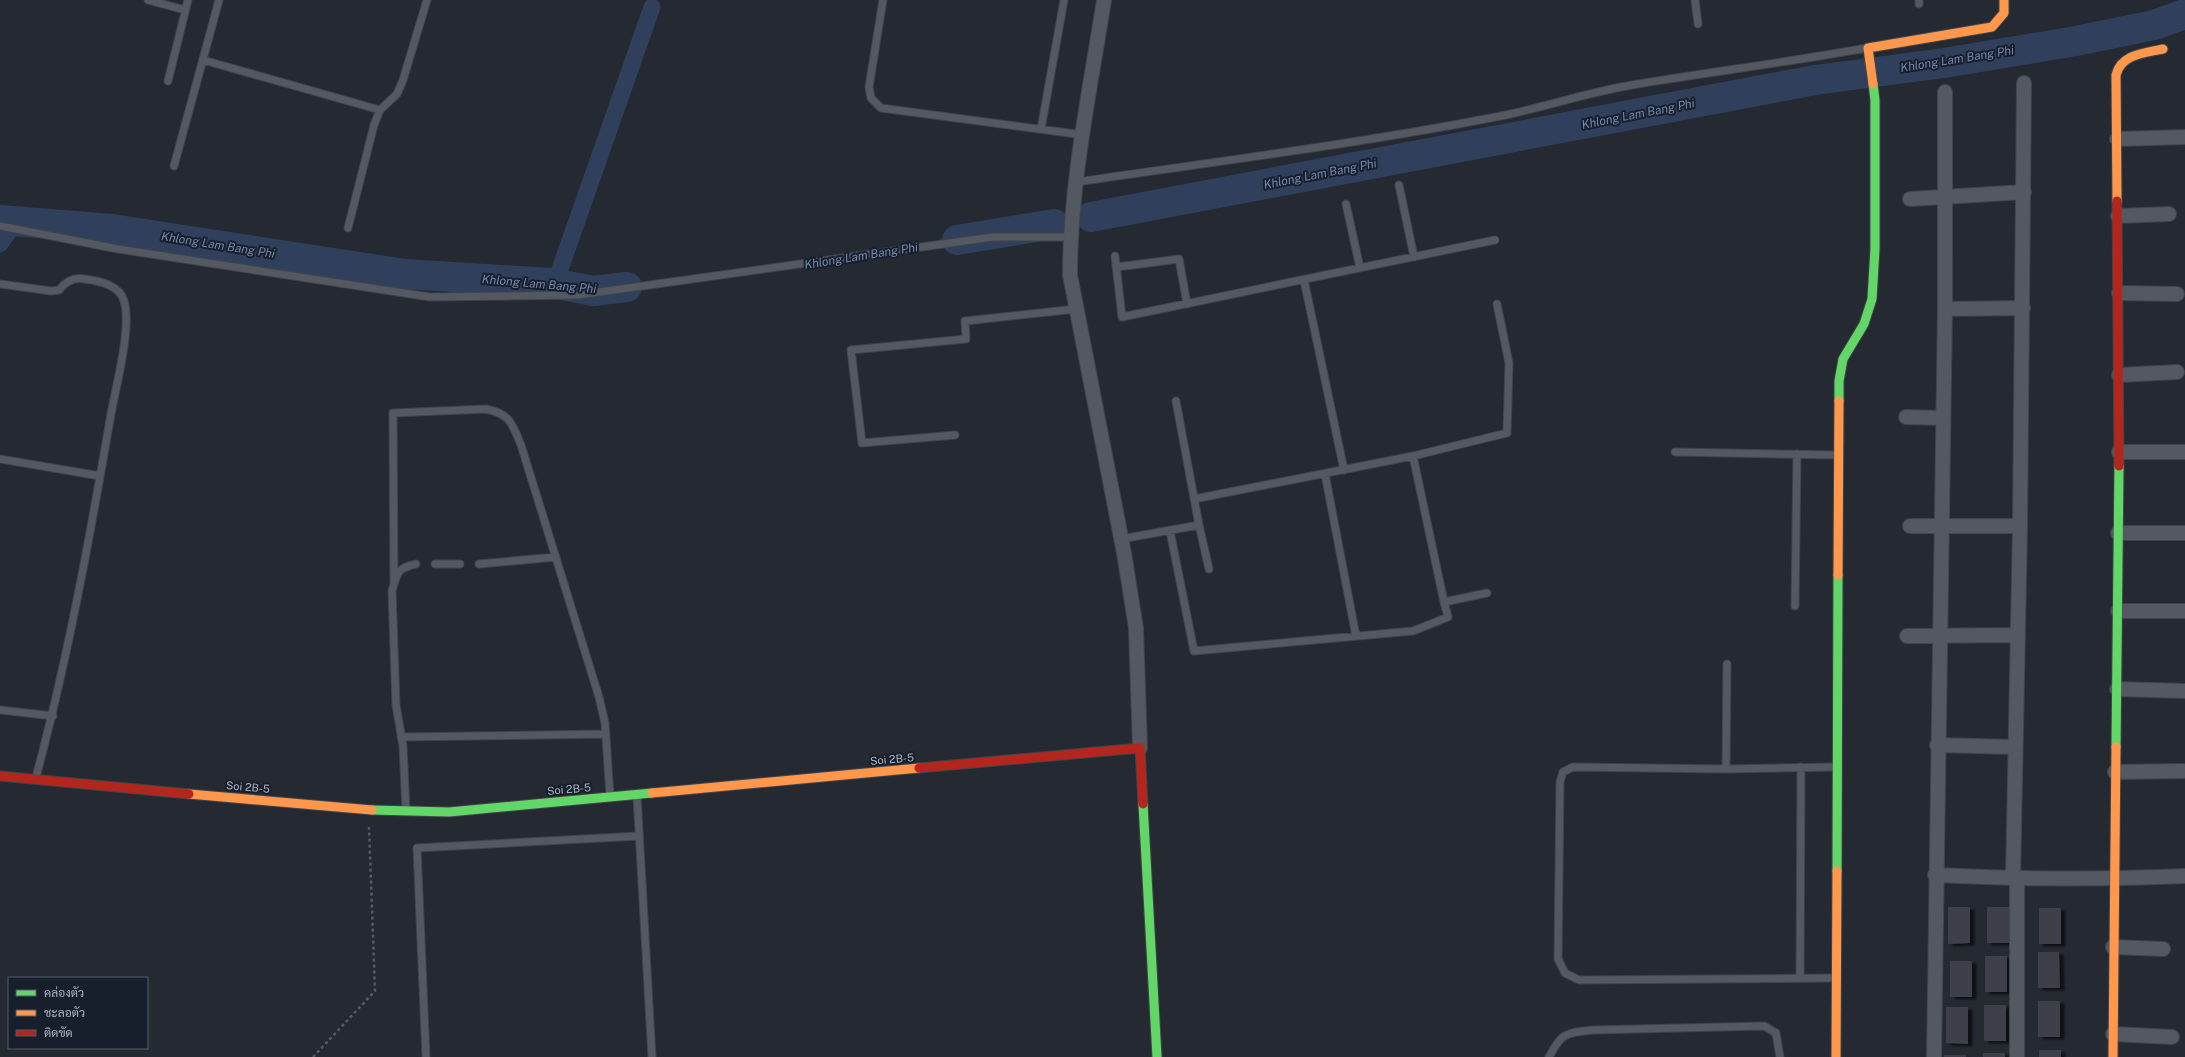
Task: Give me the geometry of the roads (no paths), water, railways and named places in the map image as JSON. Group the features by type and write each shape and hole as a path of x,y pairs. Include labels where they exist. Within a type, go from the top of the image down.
{"street":[{"path":"1104,0 1076,182 1070,237 1070,275 1121,540 1136,628 1140,748 1157,1057"},
{"path":"1836,1057 1839,381 1843,358 1864,324 1872,299 1875,249 1875,100 1868,48 1992,27 2004,13 2004,0"},
{"path":"2112,1057 2119,452 2119,294 2116,75 2118,66 2129,57 2163,49"},
{"path":"2017,1057 2015,747 2023,308 2024,83"},
{"path":"1934,1057 1935,875 1942,526 1945,92"},
{"path":"2117,139 2185,137"},
{"path":"1910,199 2024,192"},
{"path":"2118,216 2169,214"},
{"path":"2119,294 2177,294"},
{"path":"1944,309 2023,308"},
{"path":"2119,375 2177,372"},
{"path":"1906,417 1942,418"},
{"path":"2119,452 2185,452"},
{"path":"1910,526 2020,526"},
{"path":"2118,533 2185,533"},
{"path":"2118,611 2185,612"},
{"path":"1907,636 2017,635"},
{"path":"2117,689 2185,691"},
{"path":"1937,745 2015,747"},
{"name":"Soi 2B-5","path":"0,776 368,811 450,812 637,796 1140,748"},
{"path":"2115,772 2183,771"},
{"path":"1935,875 2114,880 2185,876"},
{"path":"2114,947 2163,949"},
{"path":"2113,1034 2172,1037"}],"lane":[{"path":"148,0 185,10"},
{"path":"168,81 188,0"},
{"path":"174,166 219,0"},
{"path":"348,228 374,125 380,110 397,94 403,80 427,0"},
{"path":"883,0 869,87 871,98 881,108 1084,135"},
{"path":"1041,129 1064,0"},
{"path":"1696,0 1698,24"},
{"path":"1076,182 1381,137 1507,115 1574,97 1632,85 1776,64 1868,48"},
{"path":"203,60 380,110"},
{"path":"1399,184 1414,257"},
{"path":"1346,204 1360,268"},
{"path":"0,226 118,249 430,297 578,295 993,237 1070,237"},
{"path":"1115,256 1122,317 1495,240"},
{"path":"1116,267 1179,259 1186,304"},
{"path":"0,284 51,291 59,290 64,283 78,278 99,281 115,288 124,300 126,319 124,342 100,476 53,716 35,779"},
{"path":"1304,280 1344,470"},
{"path":"1194,499 1413,456 1507,433 1509,364 1497,304"},
{"path":"955,435 862,443 851,350 966,339 965,321 1076,309"},
{"path":"1176,401 1199,525 1209,569"},
{"path":"394,582 393,413 486,409 499,412 512,422 590,664 605,723 610,798"},
{"path":"1675,452 1839,455"},
{"path":"1795,606 1797,454"},
{"path":"1170,531 1194,651 1413,631 1448,617 1413,456"},
{"path":"0,459 100,476"},
{"path":"1325,474 1356,636"},
{"path":"1121,540 1199,525"},
{"path":"479,564 556,557"},
{"path":"406,812 396,705 392,591 396,574 403,567 416,564"},
{"path":"435,564 460,564"},
{"path":"1444,602 1487,593"},
{"path":"1726,768 1727,664"},
{"path":"0,710 53,716"},
{"path":"400,738 606,734"},
{"path":"1836,978 1579,980 1565,973 1558,959 1560,782 1563,772 1573,767 1726,768 1837,766"},
{"path":"1800,978 1801,767"},
{"path":"637,796 652,1057"},
{"path":"426,1057 417,848 639,836"},
{"path":"1549,1057 1558,1039 1573,1032 1593,1030 1764,1026 1776,1033 1780,1057"}],"waterway":[{"path":"552,283 559,272 652,7"},
{"name":"Khlong Lam Bang Phi","path":"1091,217 1815,80 1944,63 2076,41 2154,25 2185,14"},
{"name":"Khlong Lam Bang Phi","path":"0,220 112,229 405,274 552,283 593,291 627,287"},
{"path":"0,244 16,221"},
{"name":"Khlong Lam Bang Phi","path":"957,240 1054,224"}]}
